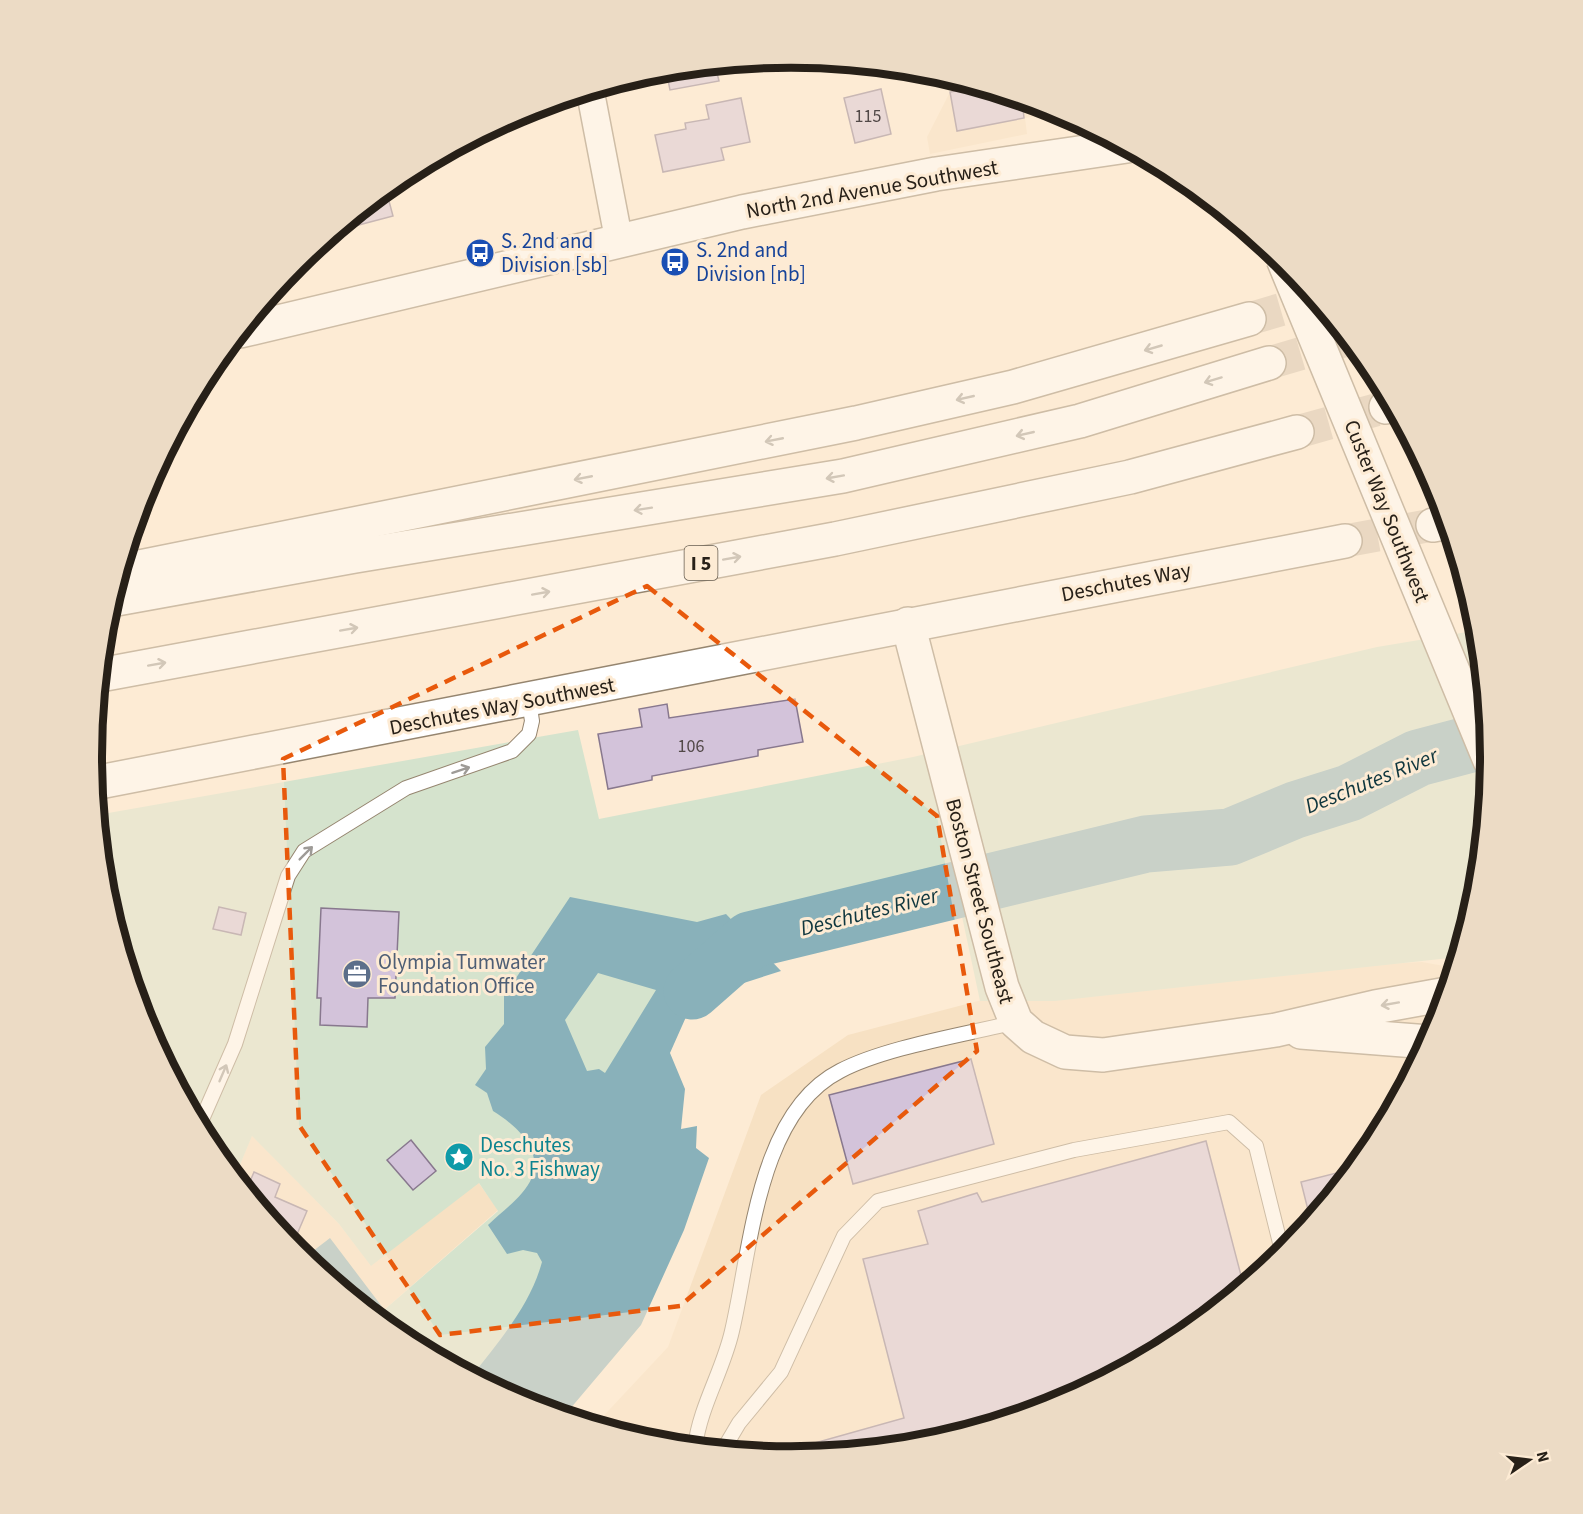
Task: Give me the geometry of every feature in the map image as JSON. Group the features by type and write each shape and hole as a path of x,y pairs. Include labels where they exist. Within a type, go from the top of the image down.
{"main road":[{"name":"North 2nd Avenue Southwest","path":"251,328 742,212 936,174 1113,148"},
{"name":"Custer Way Southwest","path":"1293,284 1481,738"},
{"path":"128,569 856,423 1012,387 1249,319"},
{"path":"121,598 355,556 843,476 1080,421 1269,363"},
{"name":"I 5","path":"107,674 835,539 1130,477 1297,432"},
{"name":"Deschutes Way","path":"908,624 1345,541"},
{"name":"Deschutes Way Southwest","path":"103,781 530,701 908,624"},
{"name":"Boston Street Southeast","path":"908,624 1002,987 1016,1022 1033,1036 1065,1052 1103,1055 1276,1030 1375,1007 1438,996"},
{"path":"1276,1030 1360,1039 1419,1042"}],"street":[{"path":"591,98 619,241"}],"lane":[{"path":"203,1117 235,1044 288,876 304,851 406,788 512,751 529,734 532,721 530,701"},
{"path":"696,1440 698,1423 732,1333 757,1197 781,1140 807,1094 840,1071 889,1054 1016,1022"},
{"path":"727,1443 739,1423 781,1372 844,1236 878,1201 1074,1150 1228,1122 1256,1146 1280,1244"}],"highlighted area":[{"path":"647,586 937,816 977,1051 680,1306 440,1335 299,1125 283,759"}],"shaded area":[{"path":"956,88 970,91 1042,115 1025,118 1027,134 930,154 927,137 950,92"},
{"path":"1422,962 1448,967 1429,1021 1410,1062 1389,1102 1339,1177 1279,1245 1246,1275 1175,1330 1136,1354 1055,1394 1013,1410 970,1423 881,1441 837,1445 746,1445 702,1441 600,1419 668,1347 761,1095 848,1035 1047,983"},
{"path":"252,1135 339,1224 371,1265 478,1182 498,1210 382,1311 304,1245 273,1212 238,1169"}],"green space":[{"path":"1469,632 1480,712 1480,802 1468,892 1451,958 1055,1001 980,1001 957,893 873,909 750,940 686,996 514,1387 447,1354 382,1311 498,1211 479,1183 371,1266 339,1224 252,1136 238,1169 194,1102 154,1021 125,935 115,892 104,814 578,730 599,819 913,757 1377,647"}],"water":[{"path":"570,897 697,922 726,914 781,971 694,999 670,1053 685,1089 681,1129 697,1126 696,1148 709,1158 684,1230 641,1325 569,1410 528,1394 477,1370 522,1308 542,1262 537,1253 523,1250 507,1254 488,1225 522,1193 531,1180 534,1168 534,1157 523,1136 493,1111 487,1093 475,1085 486,1069 485,1047 504,1024 504,996","holes":["598,973 656,990 605,1073 599,1069 587,1071 565,1020"]},
{"path":"330,1238 383,1308 380,1310 372,1304 312,1252"}],"building":[{"path":"717,72 719,81 670,90 668,79"},
{"path":"881,89 891,134 855,143 844,98"},
{"path":"963,89 1013,104 1023,108 1024,118 957,131 950,92"},
{"path":"741,98 750,142 721,148 724,160 663,172 655,135 686,129 685,123 709,119 706,105"},
{"path":"388,198 393,216 352,227"},
{"path":"795,699 803,742 758,750 758,756 652,776 652,780 608,789 598,734 642,727 639,709 667,704 669,718"},
{"path":"219,907 246,913 241,935 213,929"},
{"name":"Olympia Tumwater Foundation Office","path":"321,908 399,912 395,998 368,998 367,1027 320,1025 321,998 317,998"},
{"path":"971,1059 994,1144 853,1184 829,1095"},
{"path":"411,1140 436,1171 413,1190 387,1160"},
{"path":"1206,1141 1242,1278 1175,1330 1136,1354 1055,1394 970,1423 926,1433 881,1441 805,1446 904,1418 863,1259 928,1244 918,1211 977,1193 982,1202"},
{"path":"1343,1171 1309,1213 1301,1182"},
{"path":"254,1172 280,1184 275,1197 307,1211 296,1237 273,1212 249,1183"}],"waterway":[{"name":"Deschutes River","path":"692,991 750,940 1146,844 1230,837 1295,810 1349,793 1418,758 1481,741"}],"tunnel":[{"path":"1249,319 1309,301"},
{"path":"1269,363 1342,341"},
{"path":"1297,432 1386,407"},
{"path":"1345,541 1433,525"}],"place":[{"name":"S. 2nd and Division [sb]","path":"480,253"},
{"name":"S. 2nd and Division [nb]","path":"675,262"},
{"name":"Olympia Tumwater Foundation Office","path":"357,974"},
{"name":"Deschutes No. 3 Fishway","path":"459,1157"}]}
